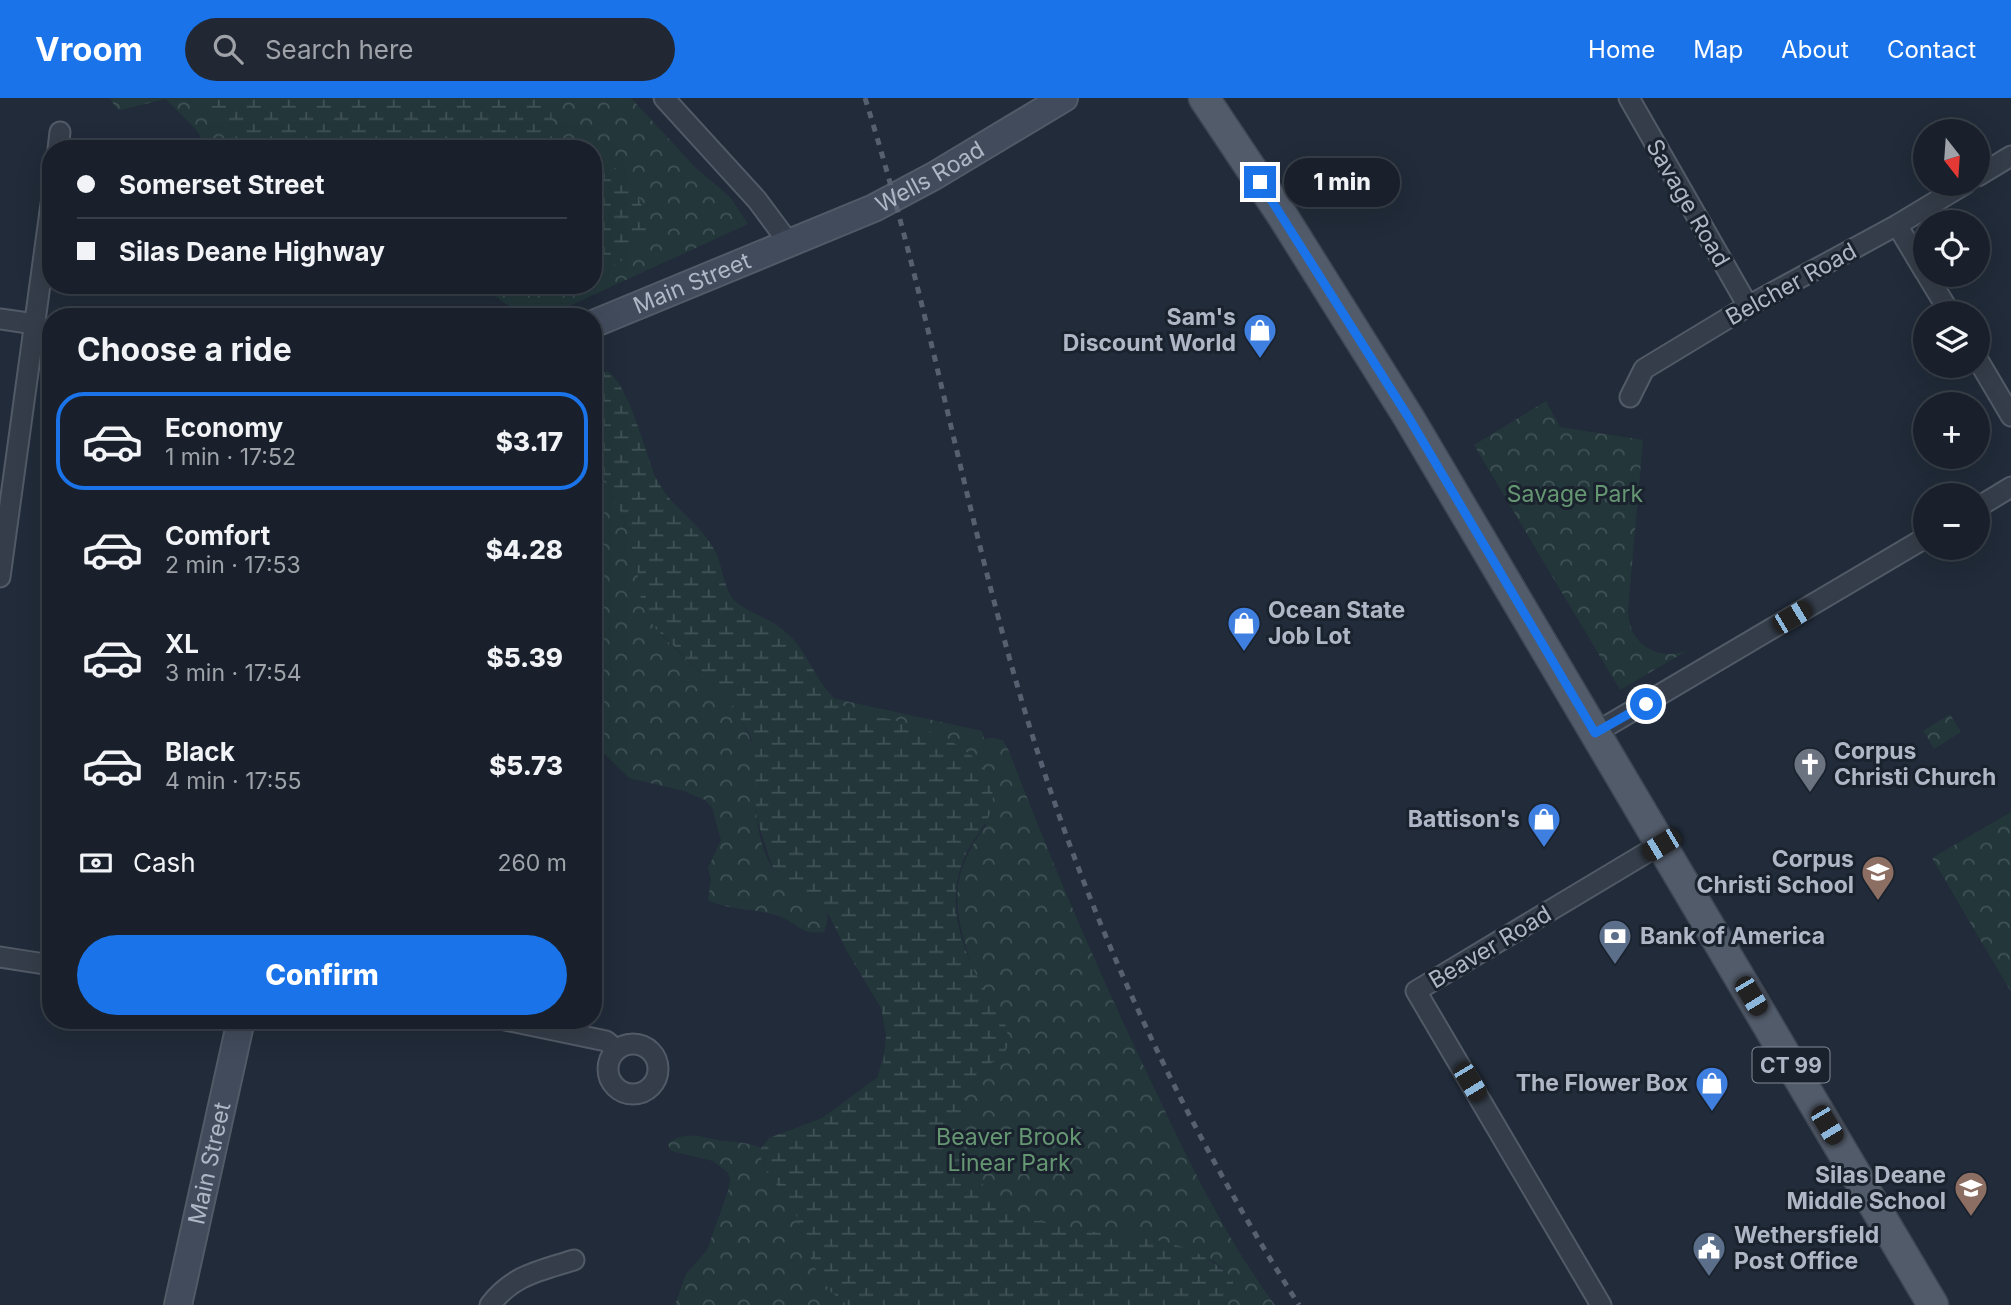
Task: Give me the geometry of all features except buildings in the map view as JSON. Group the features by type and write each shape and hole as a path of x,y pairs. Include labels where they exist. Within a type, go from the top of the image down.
{"main road":[{"name":"CT 99","path":"1204,98 1289,226 1409,418 1933,1305"}],"street":[{"path":"664,98 757,200 789,243"},
{"name":"Wells Road","path":"789,243 894,198 1064,98"},
{"name":"Savage Road","path":"1629,98 1748,306"},
{"path":"1990,169 2011,156"},
{"name":"Belcher Road","path":"1630,397 1643,369 1748,306 1945,196"},
{"path":"1897,225 1913,251"},
{"name":"Main Street","path":"602,320 789,243"},
{"path":"0,577 42,272"},
{"path":"0,319 35,324"},
{"path":"1989,378 2011,415"},
{"path":"1990,500 2011,487"},
{"path":"1595,733 1913,545"},
{"name":"Beaver Road","path":"1601,1305 1416,991 1661,845"},
{"path":"0,957 42,964"},
{"name":"Main Street","path":"178,1305 239,1029"},
{"path":"548,1029 606,1041 617,1050"},
{"path":"490,1305 501,1291 516,1280 573,1260"}],"green space":[{"path":"110,98 631,98 695,167 730,197 748,224 602,291 602,140 202,140 198,132 166,99 120,110"},
{"path":"203,98 548,98 552,126 558,140 241,140 229,133"},
{"path":"602,162 624,175 640,202 647,222 644,238 621,261 602,271"},
{"path":"492,294 595,294 565,308 512,308"},
{"path":"607,371 615,378 636,420 656,478 668,497 708,539 720,563 726,586 737,603 788,634 830,694 839,702 850,709 895,720 942,737 969,753 987,776 993,797 991,812 963,860 956,893 959,929 967,954 977,977 1001,1015 1008,1038 1005,1052 978,1072 966,1096 965,1140 981,1183 1001,1207 1022,1217 1078,1230 1149,1239 1194,1252 1214,1263 1233,1280 1233,1293 1227,1305 847,1305 831,1292 817,1272 792,1205 766,1171 760,1154 761,1148 769,1138 822,1118 878,1077 883,1066 886,1036 881,1008 829,915 792,892 775,874 758,823 755,799 756,761 751,738 742,721 723,694 654,627 645,610 626,524 602,472 602,374"},
{"name":"Savage Park","path":"1546,401 1560,427 1643,440 1629,622 1633,633 1647,648 1667,654 1690,649 1620,690 1474,445"},
{"name":"Beaver Brook Linear Park","path":"602,472 626,524 645,610 662,636 723,694 742,721 752,743 764,683 982,731 984,739 1003,740 1116,1008 1169,1120 1225,1228 1275,1305 1227,1305 1233,1293 1233,1280 1215,1262 1179,1247 1079,1305 675,1305 686,1274 707,1250 730,1179 728,1173 713,1161 675,1152 670,1150 668,1144 674,1139 695,1136 747,1143 761,1148 763,1164 792,1205 802,1231 871,1102 892,1023 970,960 960,922 958,889 966,858 987,824 757,773 757,821 765,853 781,880 796,894 825,911 827,919 824,932 816,933 806,931 774,915 716,904 708,900 711,879 708,868 721,840 712,808 705,800 684,791 629,778 602,753"},
{"path":"1950,714 1961,732 1934,749 1923,731"},
{"path":"2011,812 2011,992 1932,858"}],"railway":[{"path":"865,98 907,245 979,541 1018,688 1071,849 1102,928 1173,1083 1212,1159 1299,1305"}],"place":[{"name":"Sam's Discount World","path":"1260,360"},
{"name":"Ocean State Job Lot","path":"1244,653"},
{"name":"Corpus Christi Church","path":"1810,794"},
{"name":"Battison's","path":"1544,849"},
{"name":"Corpus Christi School","path":"1878,902"},
{"name":"Bank of America","path":"1615,966"},
{"name":"The Flower Box","path":"1712,1113"},
{"name":"Silas Deane Middle School","path":"1971,1218"},
{"name":"Wethersfield Post Office","path":"1709,1278"}],"route":[{"path":"1260,182 1409,418 1595,733 1646,704"}]}
